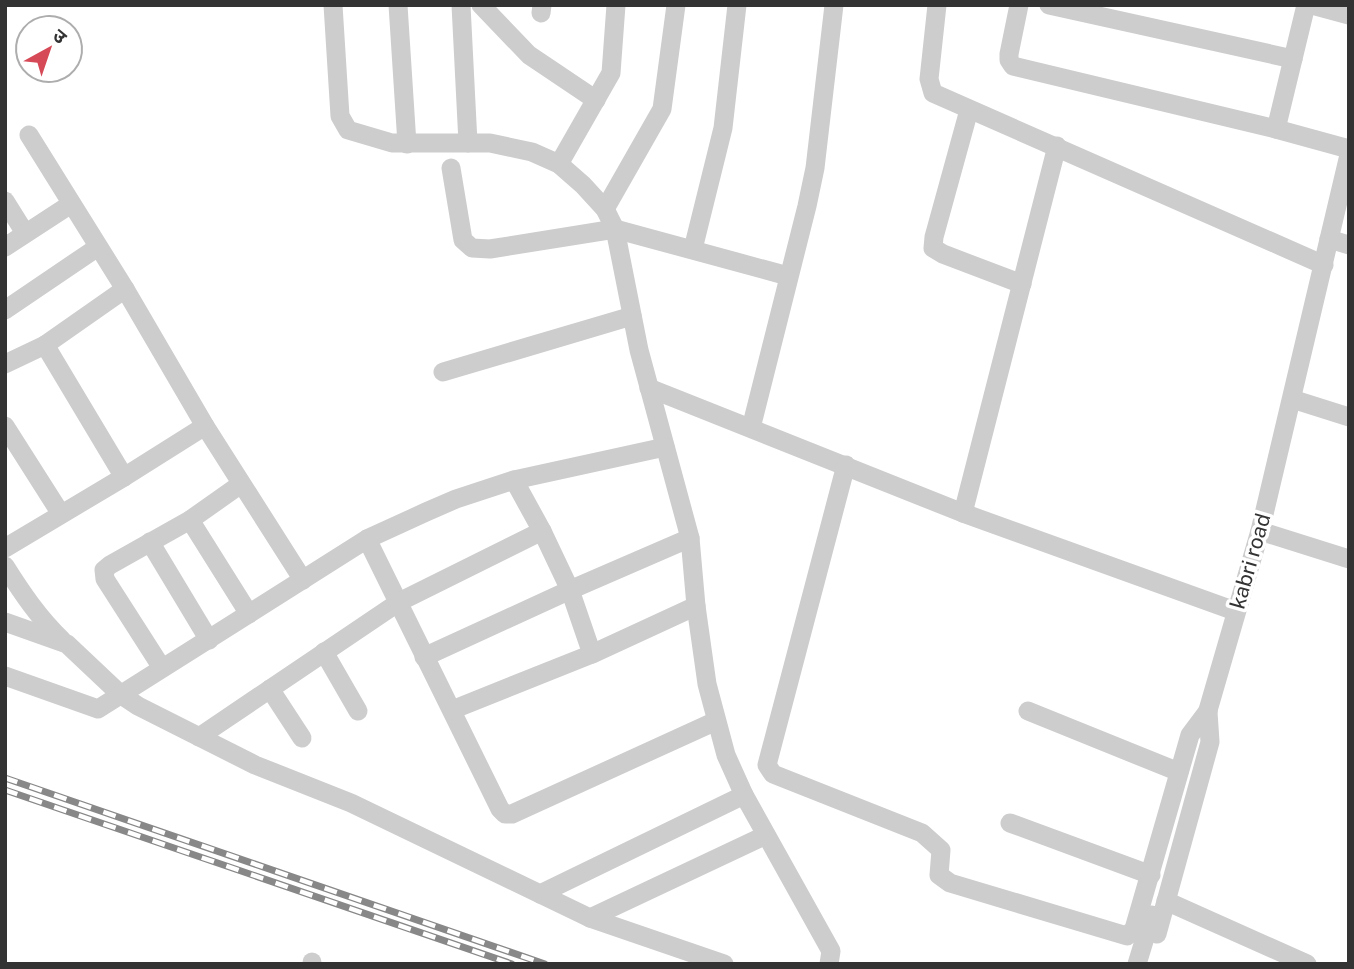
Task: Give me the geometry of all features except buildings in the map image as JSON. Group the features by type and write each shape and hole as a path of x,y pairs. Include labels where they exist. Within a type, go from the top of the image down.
{"street":[{"path":"333,5 340,116 343,124 352,133 407,145 508,145 559,164 605,209 615,229 649,388 690,538 696,606 708,684 726,755 744,795 831,951 829,964"},
{"path":"398,5 407,145"},
{"path":"461,5 468,143"},
{"path":"481,5 529,55 596,100"},
{"path":"559,164 596,100 612,65 616,5"},
{"path":"605,209 662,109 676,5"},
{"path":"693,249 723,128 737,5"},
{"path":"751,428 807,206 834,5"},
{"path":"937,5 930,86 939,96 1324,265"},
{"path":"1019,5 1009,54 1013,66 1349,149"},
{"path":"1049,5 1293,60"},
{"path":"1276,129 1306,5"},
{"path":"1312,5 1349,15"},
{"path":"969,110 933,248 1022,284"},
{"path":"29,135 125,289 205,426 303,579"},
{"path":"963,513 1057,146"},
{"path":"451,168 463,240 472,248 489,249 615,229 788,276"},
{"name":"kabri road","path":"1137,964 1260,531 1347,168"},
{"path":"5,201 25,233"},
{"path":"5,247 71,204"},
{"path":"1329,239 1349,245"},
{"path":"5,310 98,247"},
{"path":"5,364 45,345 125,289"},
{"path":"443,372 632,316"},
{"path":"45,345 124,477"},
{"path":"649,388 963,513 1236,611"},
{"path":"1293,399 1349,417"},
{"path":"5,548 205,426"},
{"path":"7,432 61,514"},
{"path":"5,676 92,708 104,707 120,694 367,539 456,499 514,480 665,447"},
{"path":"846,465 767,765 769,770 922,833 942,850 939,875 950,883 1127,936 1135,929 1190,735 1208,711"},
{"path":"514,480 570,590 592,654"},
{"path":"162,668 104,575 104,570 190,520 241,484"},
{"path":"190,520 249,614"},
{"path":"199,737 399,602 542,531"},
{"path":"1260,531 1349,559"},
{"path":"424,657 690,538"},
{"path":"367,539 500,809 509,815 716,721"},
{"path":"150,542 209,640"},
{"path":"5,566 47,626 120,694 138,706 256,765 351,803 590,918 724,964"},
{"path":"452,710 592,654 696,606"},
{"path":"5,622 67,644"},
{"path":"324,652 358,711"},
{"path":"270,688 302,738"},
{"path":"1028,711 1179,772"},
{"path":"1150,964 1210,742 1208,711"},
{"path":"540,894 744,795"},
{"path":"1010,823 1151,875"},
{"path":"590,918 766,835"},
{"path":"1166,901 1307,964"}],"railway":[{"path":"5,778 545,964"},
{"path":"5,790 512,964"}]}
